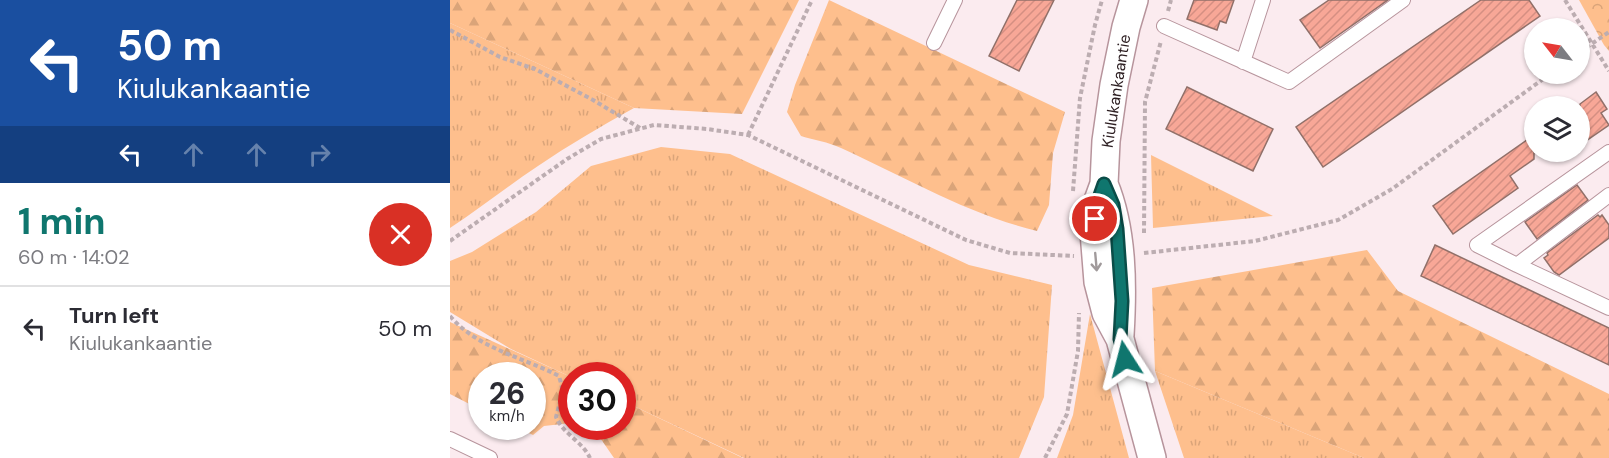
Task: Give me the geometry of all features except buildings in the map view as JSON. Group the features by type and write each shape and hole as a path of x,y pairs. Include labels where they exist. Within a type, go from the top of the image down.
{"street":[{"name":"Kiulukankaantie","path":"1134,0 1114,85 1106,141 1104,184 1096,207 1119,253 1098,282 1106,313 1120,339 1152,458"}],"lane":[{"path":"934,43 955,0"},
{"path":"1243,62 1263,0"},
{"path":"1164,26 1289,82 1403,0"},
{"path":"1609,152 1477,245 1609,308"},
{"path":"1517,265 1609,195"},
{"path":"451,444 490,458"}],"path":[{"path":"748,135 812,0"},
{"path":"1119,253 1145,102 1171,0"},
{"path":"1565,0 1609,71"},
{"path":"450,30 500,57 535,69 641,129"},
{"path":"1591,43 1609,32"},
{"path":"450,241 584,149 602,139 654,125 748,135 966,240 1010,253 1075,256 1255,241 1338,220 1392,189 1536,84"},
{"path":"450,316 458,326 478,341 559,376 563,391 556,417 561,429 574,436 590,458"}],"green space":[{"path":"450,0 799,0 742,114 634,108 450,23"},
{"path":"829,0 1065,112 1053,153 1049,205 1037,231 961,205 841,148 801,136 787,112 795,85"},
{"path":"1579,0 1609,0 1609,51 1604,45"},
{"path":"450,23 634,108 550,158 450,228"},
{"path":"661,147 730,154 969,265 1052,285 1044,397 1019,458 744,458 636,407 636,362 558,362 558,371 546,365 546,362 539,362 511,349 450,312 450,261 472,252 536,212 591,166"},
{"path":"1151,155 1273,216 1153,228"},
{"path":"1367,250 1398,291 1609,394 1609,458 1364,458 1155,371 1152,288"},
{"path":"1090,314 1129,458 1057,458 1073,415"},
{"path":"450,322 538,362 468,362 468,403 450,394"},
{"path":"546,366 558,371 558,424 546,426"},
{"path":"1155,371 1364,458 1184,458"},
{"path":"636,407 743,458 614,458 602,440 636,440"}],"route":[{"path":"1095,219 1096,207 1104,184 1113,205 1117,229 1122,301 1120,339 1125,359"}]}
